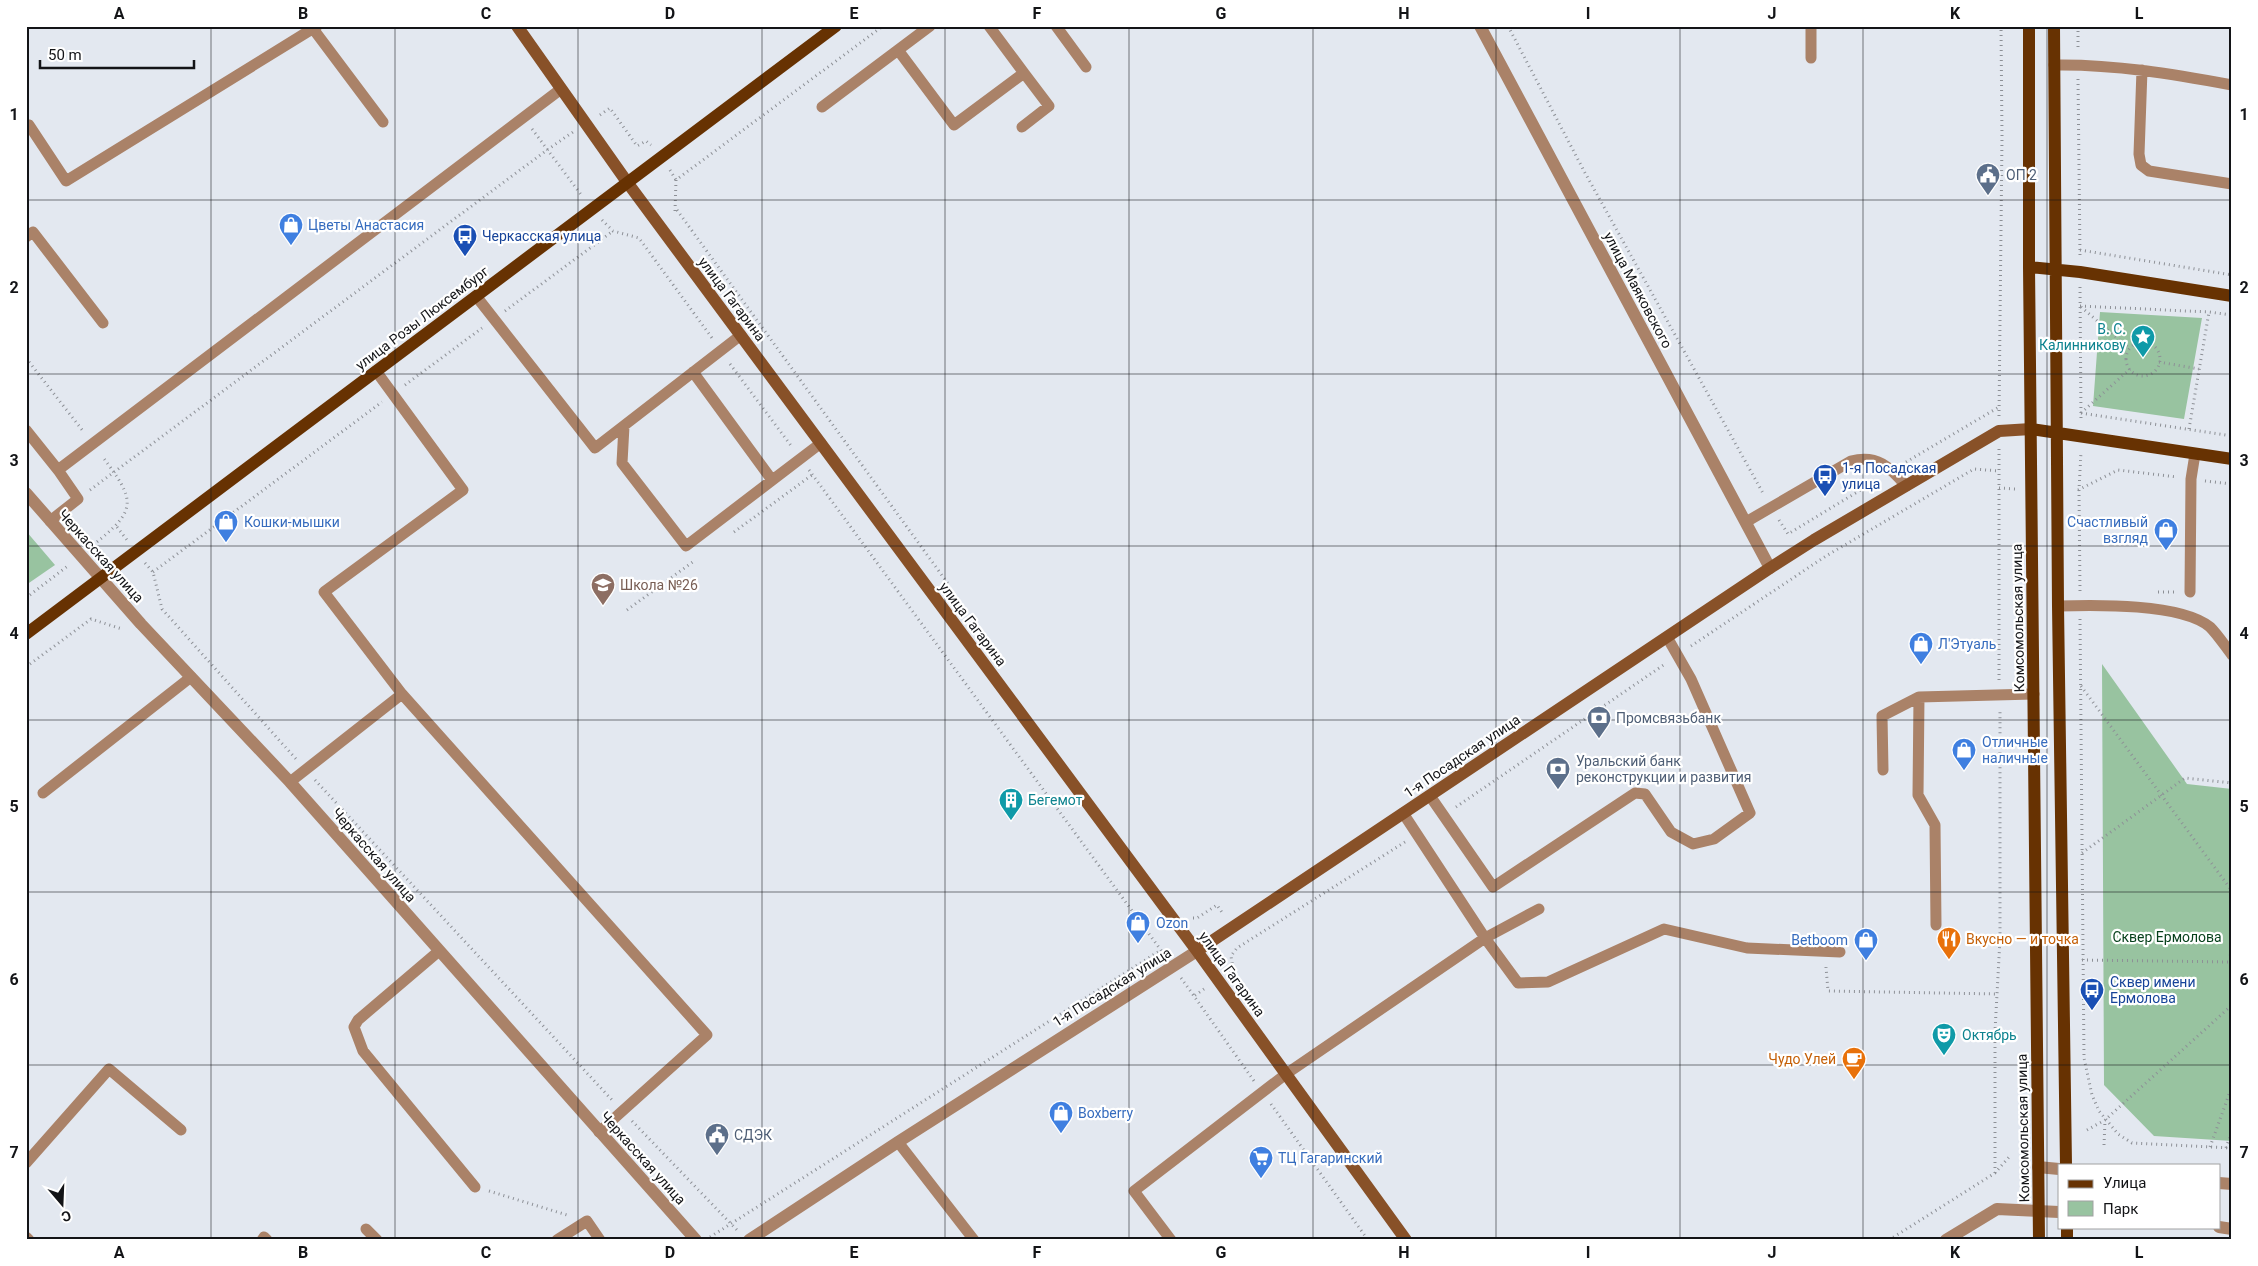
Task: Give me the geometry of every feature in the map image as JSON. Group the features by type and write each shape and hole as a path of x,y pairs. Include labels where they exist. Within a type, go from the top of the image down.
{"main road":[{"name":"улица Розы Люксембург","path":"26,634 836,26"},
{"name":"Комсомольская улица","path":"2029,26 2029,267 2039,1240"},
{"path":"2054,26 2058,606 2066,1164"},
{"path":"2029,267 2080,272 2232,296"},
{"name":"1-я Посадская улица","path":"2031,429 2232,459"}],"street":[{"name":"улица Гагарина","path":"517,26 740,335 1197,951 1406,1240"},
{"name":"улица Маяковского","path":"1480,26 1770,568"},
{"name":"1-я Посадская улица","path":"745,1237 898,1142 1197,951 1770,568 1999,431 2031,429"},
{"name":"Черкасская улица","path":"26,493 142,624 290,782 696,1240"},
{"path":"2038,1167 2058,1169"},
{"path":"1946,1240 1997,1209 2058,1212"}],"lane":[{"path":"822,107 930,26"},
{"path":"989,26 1049,106 1022,126"},
{"path":"1056,26 1086,67"},
{"path":"1810,26 1810,58"},
{"path":"29,125 66,181 314,27 383,122"},
{"path":"898,50 954,125 1024,73"},
{"path":"2054,65 2158,71 2232,85"},
{"path":"2142,70 2139,154 2141,165 2149,171 2232,184"},
{"path":"58,470 561,89"},
{"path":"26,237 33,232 103,323"},
{"path":"476,296 595,448 740,335"},
{"path":"376,371 463,490 324,592 402,694 707,1035 599,1132"},
{"path":"693,372 772,480"},
{"path":"624,426 622,463 686,546 821,444"},
{"path":"26,430 78,499 50,521"},
{"path":"2190,592 2191,479 2194,454"},
{"path":"1746,522 1851,461 1864,458 1880,463 1892,470 1906,486"},
{"path":"2058,606 2080,605 2142,608 2187,615 2210,628 2232,654"},
{"path":"1430,796 1493,887 1635,793 1645,794 1671,832 1692,844 1714,839 1750,813 1691,679 1666,637"},
{"path":"43,793 191,677"},
{"path":"290,782 402,694"},
{"path":"1883,770 1882,716 1920,697 2034,694"},
{"path":"1920,697 1918,795 1935,825 1936,924"},
{"path":"1403,813 1485,938 1518,983 1548,982 1664,929 1747,948 1840,952"},
{"path":"1171,1240 1134,1190 1286,1074 1485,938 1539,909"},
{"path":"439,951 358,1020 354,1027 363,1050 474,1187"},
{"path":"26,1163 109,1069 182,1130"},
{"path":"898,1142 974,1240"},
{"path":"557,1240 587,1221 600,1240"},
{"path":"366,1229 377,1240"},
{"path":"26,1237 30,1240"},
{"path":"262,1240 264,1237 266,1240"}],"path":[{"path":"676,180 883,26"},
{"path":"1508,26 1584,171 1788,534 1999,407"},
{"path":"1995,1173 1997,994 2000,939 1999,407 2002,26"},
{"path":"2078,26 2081,413 2078,490 2084,1058 2092,1095 2105,1120 2118,1134 2132,1143 2232,1148"},
{"path":"78,499 547,150 610,108 637,146 646,141 662,156 676,180 676,210 950,587"},
{"path":"523,117 592,209 613,230 639,238 1173,966 1368,1240"},
{"path":"639,238 676,210"},
{"path":"2080,250 2232,275"},
{"path":"2080,306 2209,312 2232,315"},
{"path":"2080,306 2130,349"},
{"path":"2189,429 2209,312"},
{"path":"2139,343 2149,344 2157,350 2159,362 2155,371 2145,376 2130,369 2126,358 2130,349 2139,343"},
{"path":"26,358 93,444 114,473 128,498 127,509 117,527 26,598"},
{"path":"2159,362 2199,369"},
{"path":"2081,413 2130,369"},
{"path":"2081,413 2232,436"},
{"path":"1444,815 1826,556 1974,469 1999,471"},
{"path":"2057,490 2078,490 2118,470 2232,484"},
{"path":"1999,488 2032,489"},
{"path":"26,667 91,619 108,623 130,632 162,608 306,770 622,1112 745,1237"},
{"path":"2081,686 2232,891"},
{"path":"2082,854 2185,778 2232,783"},
{"path":"1194,996 1233,969 1231,956 1237,948 1417,835"},
{"path":"1188,914 1190,917 1197,918 1217,905 1243,944"},
{"path":"706,1240 1161,950"},
{"path":"2232,950 2230,962 2232,972"},
{"path":"1825,951 1828,991 1997,994"},
{"path":"2082,960 2230,962"},
{"path":"2087,1130 2105,1120 2232,1005"},
{"path":"2210,1147 2232,1086"},
{"path":"2104,1145 2105,1120"},
{"path":"2226,1148 2232,1132"},
{"path":"1889,1240 1995,1173 2010,1156"},
{"path":"474,1187 587,1221"}],"green space":[{"path":"2100,312 2202,318 2184,419 2093,406"},
{"path":"26,531 55,565 26,585"},
{"name":"Сквер Ермолова","path":"2102,664 2187,784 2232,789 2232,1141 2154,1136 2104,1085"}],"place":[{"name":"ОП 2","path":"1988,196"},
{"name":"Цветы Анастасия","path":"291,246"},
{"name":"Черкасская улица","path":"465,257"},
{"name":"В. С. Калинникову","path":"2143,358"},
{"name":"1-я Посадская улица","path":"1825,497"},
{"name":"Кошки-мышки","path":"226,543"},
{"name":"Счастливый взгляд","path":"2166,551"},
{"name":"Школа №26","path":"603,606"},
{"name":"Л'Этуаль","path":"1921,665"},
{"name":"Промсвязьбанк","path":"1599,739"},
{"name":"Отличные наличные","path":"1964,771"},
{"name":"Уральский банк реконструкции и развития","path":"1558,790"},
{"name":"Бегемот","path":"1011,821"},
{"name":"Ozon","path":"1138,944"},
{"name":"Вкусно — и точка","path":"1949,960"},
{"name":"Betboom","path":"1866,961"},
{"name":"Сквер имени Ермолова","path":"2092,1011"},
{"name":"Октябрь","path":"1944,1056"},
{"name":"Чудо Улей","path":"1854,1080"},
{"name":"Boxberry","path":"1061,1134"},
{"name":"СДЭК","path":"717,1156"},
{"name":"ТЦ Гагаринский","path":"1261,1179"}]}
